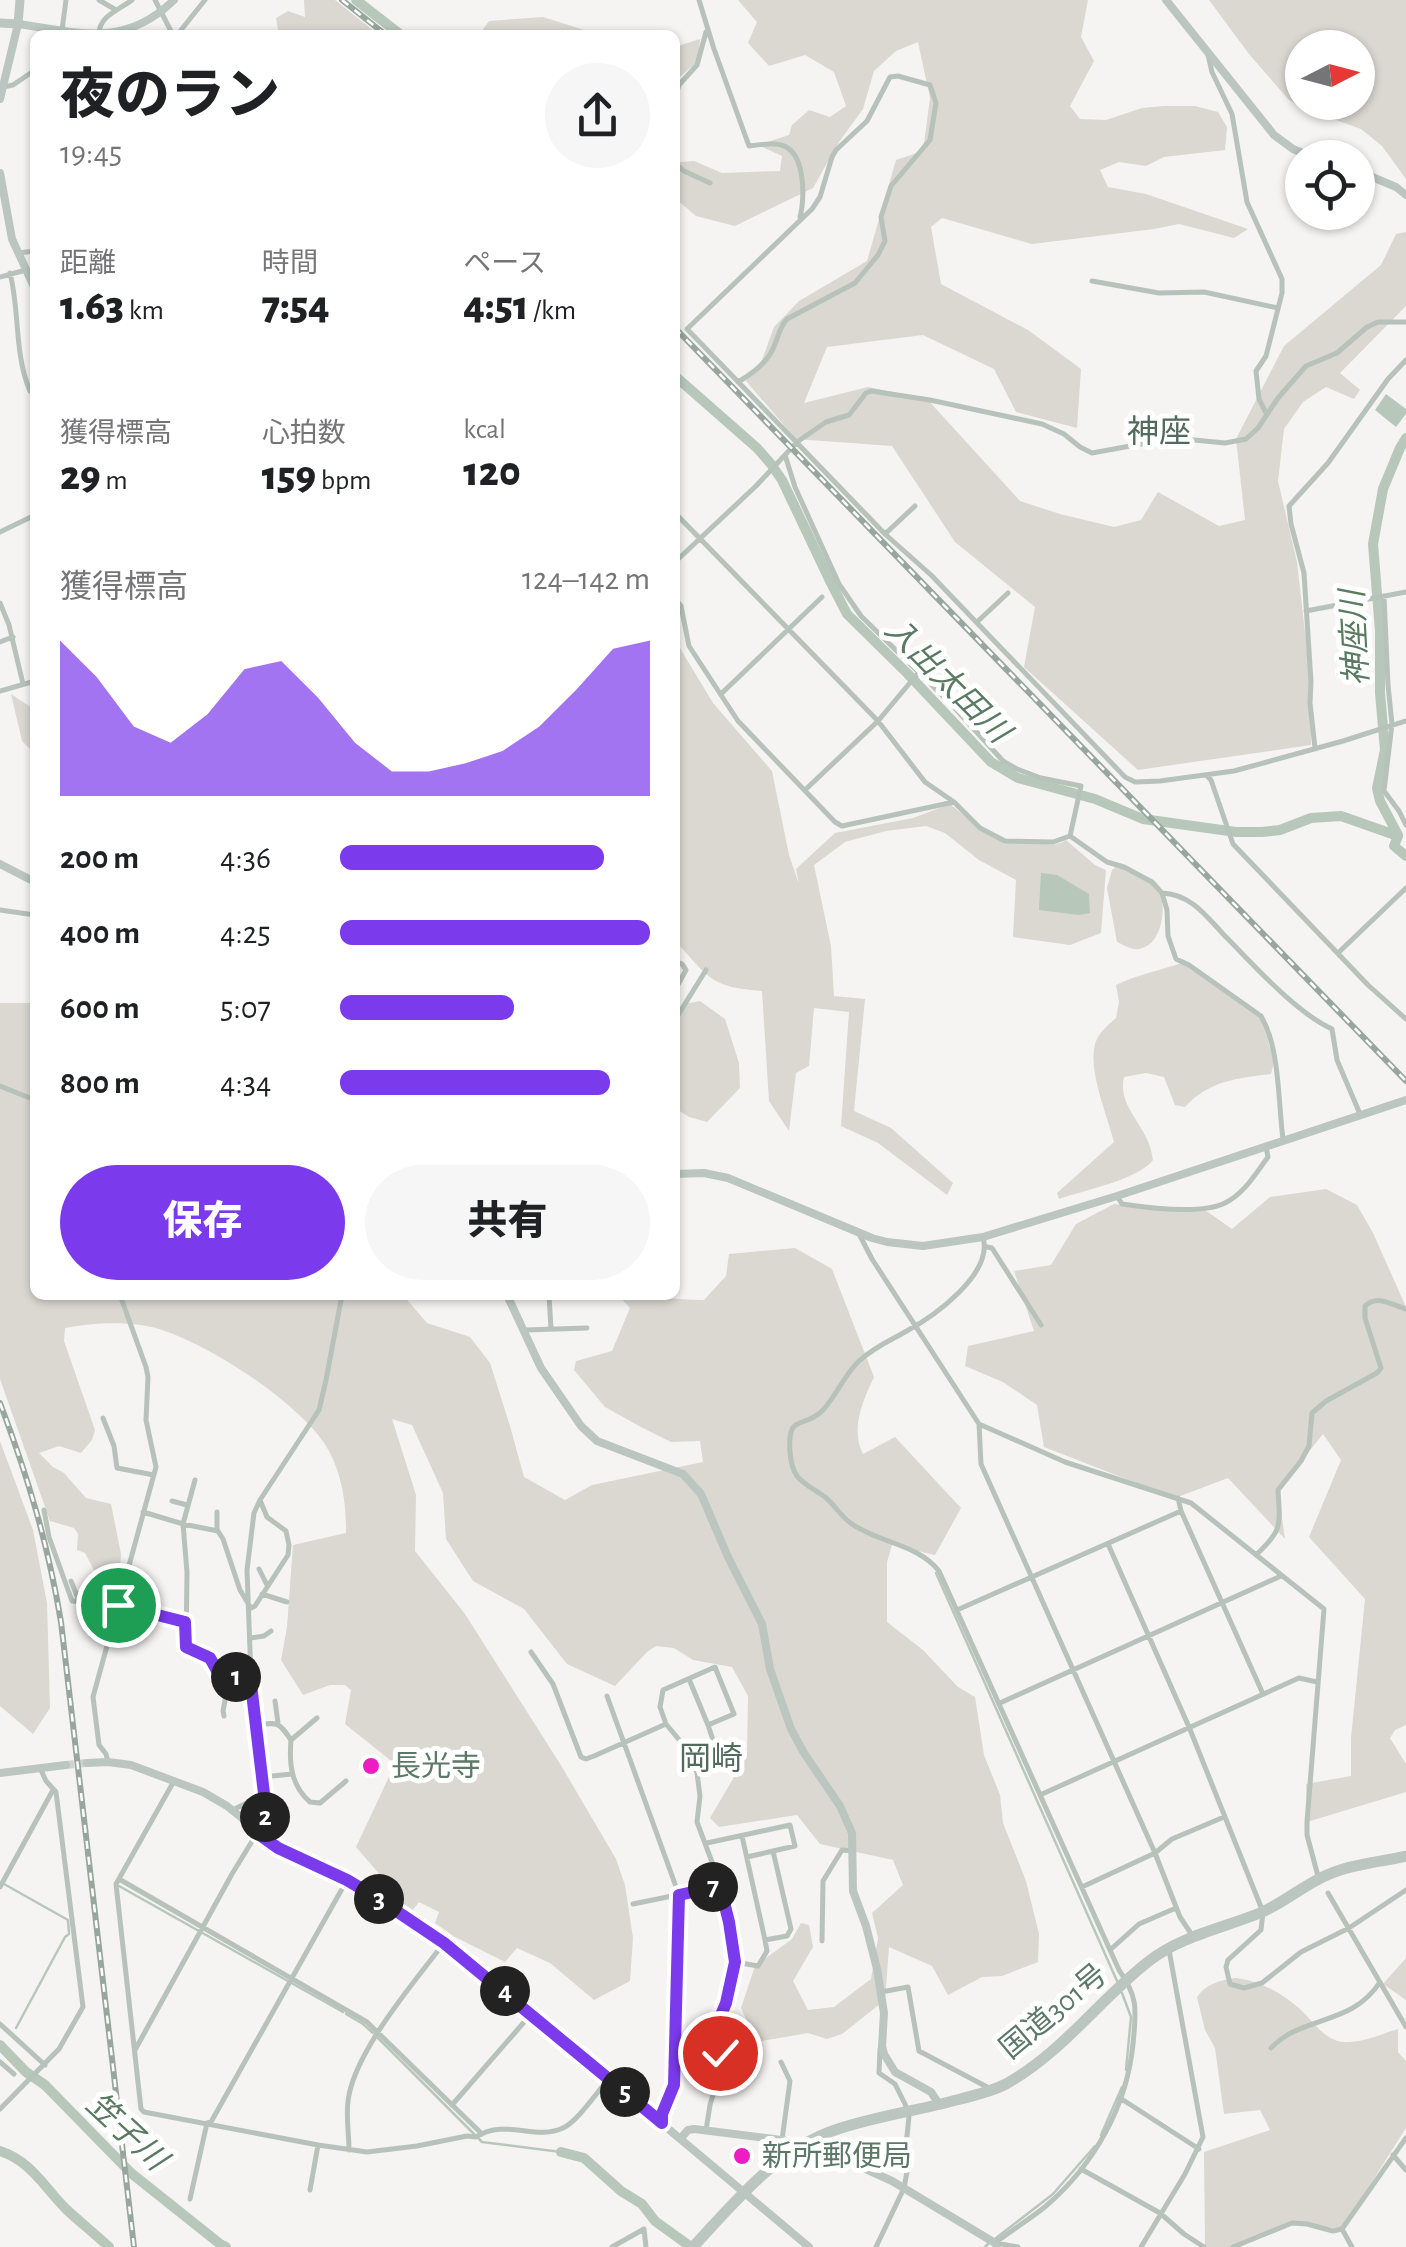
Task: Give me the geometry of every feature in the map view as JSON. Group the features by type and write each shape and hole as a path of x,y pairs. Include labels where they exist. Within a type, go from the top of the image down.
{"highway":[{"name":"国道301号","path":"694,2246 744,2192 800,2147 836,2129 992,2090 1034,2066 1151,1960 1169,1949 1263,1912 1319,1878 1358,1864 1406,1856"}],"main road":[{"path":"0,24 18,24 20,0"}],"street":[{"path":"0,98 18,24 62,30 66,0"},
{"path":"99,0 116,10"},
{"path":"98,30 102,20 132,0"},
{"path":"155,0 172,30"},
{"path":"123,30 135,28 162,13 174,0"},
{"path":"179,30 205,0"},
{"path":"699,0 749,146 782,145 801,169 803,204 799,220"},
{"path":"1166,0 1274,135 1285,143"},
{"path":"680,83 696,66 706,29"},
{"path":"1208,52 1212,72 1232,114 1248,202 1280,274 1282,294 1266,356 1256,371 1259,400 1267,415"},
{"path":"3,87 14,85 30,74"},
{"path":"738,382 768,358 787,319 855,283 878,255 884,242 880,217 891,186 930,140 936,103 930,84 890,76 868,122 836,150 812,209 687,330 885,534 931,574 1135,782 1234,771 1406,721"},
{"path":"680,168 710,183"},
{"path":"0,173 2,208 30,278"},
{"path":"1375,178 1406,195"},
{"path":"18,252 30,252"},
{"path":"0,276 26,270"},
{"path":"10,273 22,366 30,391"},
{"path":"1092,281 1159,294 1204,292 1278,308"},
{"path":"680,557 784,454 826,422 850,416 870,391 1042,424 1092,453 1174,438 1239,442 1258,428 1306,366 1337,353 1378,322 1406,322"},
{"path":"1315,748 1304,573 1289,506 1328,463 1388,378 1406,360"},
{"path":"784,454 794,487 839,584 861,616 1004,761 1041,778 1082,786 1070,836"},
{"path":"885,534 916,506"},
{"path":"0,532 30,518"},
{"path":"680,518 878,720 925,782 954,802 980,828 1005,841 1053,842 1070,836"},
{"path":"1306,610 1406,592"},
{"path":"977,622 1008,593"},
{"path":"1384,596 1392,724 1384,791 1406,825"},
{"path":"721,694 822,598"},
{"path":"0,603 13,637 23,684"},
{"path":"680,605 689,646 738,722 842,826 954,802"},
{"path":"0,642 13,637"},
{"path":"805,790 878,720 919,672"},
{"path":"0,691 30,682"},
{"path":"1207,776 1233,844 1368,985 1406,1019"},
{"path":"1070,836 1108,862 1152,882 1162,893 1168,936 1176,958 1261,1016 1272,1049 1284,1142"},
{"path":"0,864 30,879"},
{"path":"1338,953 1406,888"},
{"path":"1162,893 1173,893 1196,906 1296,1005 1332,1029 1337,1060 1360,1115"},
{"path":"0,910 30,914"},
{"path":"680,1012 706,970"},
{"path":"0,1086 30,1098"},
{"path":"680,1174 728,1178 887,1242 923,1246 984,1242 1406,1100"},
{"path":"1117,1196 1122,1204 1161,1210 1211,1208 1226,1203 1244,1189 1268,1157 1266,1148"},
{"path":"858,1232 979,1424 981,1464 1180,1917 1194,1937"},
{"path":"984,1242 992,1248 1041,1325"},
{"path":"984,1242 978,1271 948,1302 861,1359 820,1414 795,1425 789,1445 795,1476 825,1497 853,1525 932,1563 1135,1998 1130,2068 1101,2143 1048,2204 996,2245"},
{"path":"1256,1555 1276,1535 1278,1490 1309,1446 1312,1412 1381,1368 1365,1306 1379,1299 1406,1310"},
{"path":"108,1762 98,1746 93,1697 156,1467 146,1420 146,1367 122,1300"},
{"path":"134,2052 265,1820 250,1676 248,1557 254,1513 318,1410 341,1300"},
{"path":"508,1300 557,1394 581,1426 597,1441 683,1474 695,1485 762,1624 770,1669 791,1729 840,1806 852,1833 852,1891 866,1926 884,2013 879,2074 894,2084 909,2116 906,2146 910,2161 904,2188 876,2247"},
{"path":"549,1300 551,1329"},
{"path":"521,1330 587,1328"},
{"path":"103,1418 114,1446 116,1468"},
{"path":"979,1424 1065,1462 1191,1504 1324,1608 1307,1822 1319,1878"},
{"path":"108,1470 154,1475"},
{"path":"195,1480 183,1524 186,1647 210,1658 220,1676 226,1694 224,1716"},
{"path":"1178,1498 1263,1694"},
{"path":"250,1608 286,1561 289,1545 286,1531 267,1517 260,1500"},
{"path":"172,1501 187,1505"},
{"path":"44,1510 49,1537 72,1601 118,1605 185,1622"},
{"path":"957,1610 1181,1511"},
{"path":"143,1512 216,1531 223,1538 250,1608"},
{"path":"216,1531 217,1512"},
{"path":"205,1516 205,1528"},
{"path":"1108,1544 1190,1727 1263,1912 1262,1930 1228,1960 1227,1979 1235,1987 1262,1984 1301,1952 1349,1928 1406,1890"},
{"path":"259,1569 267,1585"},
{"path":"1000,1703 1282,1576"},
{"path":"71,1581 80,1602"},
{"path":"262,1594 287,1602"},
{"path":"250,1638 271,1631"},
{"path":"530,1652 553,1684 581,1757 594,1756 666,1724"},
{"path":"251,1661 263,1660"},
{"path":"706,2130 721,2069 714,2038 735,1962 720,1886 697,1822 700,1796 691,1754 666,1724 660,1707 663,1690 715,1667 734,1714 708,1725"},
{"path":"220,1676 250,1676"},
{"path":"1040,1795 1299,1678 1318,1682"},
{"path":"689,1679 714,1743 691,1754"},
{"path":"607,1696 679,1895 674,2085 662,2123"},
{"path":"275,1701 278,1724"},
{"path":"291,1740 317,1718"},
{"path":"256,1725 283,1726 291,1740 292,1774 310,1802 318,1804 346,1780"},
{"path":"87,1763 131,1765 203,1792 278,1848 347,1880 444,1943 808,2247"},
{"path":"0,1773 66,1766"},
{"path":"0,2109 46,2066 83,2007 56,1792 41,1768"},
{"path":"262,1777 292,1774"},
{"path":"174,1781 116,1884 144,2112 367,2152 479,2135 499,2128 564,2128 609,2078"},
{"path":"0,1887 53,1790"},
{"path":"232,1810 264,1794"},
{"path":"1082,1887 1155,1853 1172,1839 1224,1817"},
{"path":"706,1843 790,1824 796,1846 746,1857"},
{"path":"735,1962 758,1966 767,1951 742,1835"},
{"path":"822,1942 824,1881 842,1850 854,1851"},
{"path":"766,1940 787,1936 791,1929 774,1851"},
{"path":"119,1879 367,2022 479,2135"},
{"path":"207,2123 212,2122 347,1880"},
{"path":"633,1904 720,1886"},
{"path":"1328,1892 1406,2028"},
{"path":"1110,1950 1139,1924 1176,1908"},
{"path":"349,2150 349,2094 363,2059 444,1943"},
{"path":"1141,2247 1204,2137 1169,1949"},
{"path":"1271,2048 1285,2036 1356,2006 1380,1982"},
{"path":"881,1992 908,1987 919,2051 992,2090"},
{"path":"452,2105 532,2013"},
{"path":"0,2024 46,2066"},
{"path":"882,2046 895,2072 931,2092 939,2104"},
{"path":"0,2062 14,2074"},
{"path":"781,2062 790,2081 782,2140"},
{"path":"1120,2098 1199,2149"},
{"path":"190,2199 207,2123"},
{"path":"680,2138 688,2130 706,2130 782,2140 815,2158 839,2157 904,2188 996,2245 1018,2247"},
{"path":"1234,2247 1292,2223 1333,2232 1342,2229 1406,2138"},
{"path":"310,2190 318,2145"},
{"path":"1394,2155 1406,2170"},
{"path":"1081,2168 1160,2213 1204,2247"},
{"path":"612,2247 644,2229 646,2247"},
{"path":"1342,2229 1352,2247"}],"shaded area":[{"path":"304,0 335,0 373,30 278,30 276,18 288,11 305,17"},
{"path":"738,0 1088,0 1081,37 1094,61 1070,106 1080,119 1106,120 1142,108 1164,106 1195,106 1218,112 1227,127 1225,150 1164,157 1146,166 1119,162 1100,170 1108,187 1146,194 1248,229 1234,238 1179,224 1032,244 942,218 931,227 941,284 1028,330 1081,369 1077,428 1016,412 994,369 923,335 827,347 804,403 868,387 927,399 1020,501 1060,514 1114,527 1141,520 1158,492 1219,526 1245,520 1236,439 1284,346 1381,265 1396,234 1406,232 1406,306 1340,373 1360,390 1354,399 1326,387 1303,402 1284,429 1278,481 1297,562 1311,685 1311,745 1138,770 1024,667 1035,607 955,542 892,446 796,439 746,381 762,360 774,327 799,301 867,261 896,160 923,151 930,98 918,42 896,51 874,71 863,109 813,188 735,226 696,216 680,202 680,162 694,161 722,173 780,171 782,156 758,145 789,135 792,125 809,110 830,117 846,106 834,72 805,55 769,66 748,43 757,22"},
{"path":"1209,0 1406,0 1406,179 1375,140 1361,129 1336,120 1375,120 1375,30 1285,30 1285,96"},
{"path":"543,17 584,30 483,30 489,21"},
{"path":"700,39 698,61 680,77 680,45"},
{"path":"1386,394 1406,409 1396,427 1375,410"},
{"path":"680,648 713,703 772,771 799,884 796,869 835,833 913,818 950,804 997,837 1047,844 1066,840 1106,870 1101,933 1070,945 1013,937 1016,880 979,860 945,833 926,826 845,842 814,865 831,946 834,996 865,999 854,1111 891,1128 953,1183 947,1195 878,1143 841,1126 849,1012 814,1008 809,1066 796,1073 789,1131 769,1101 762,991 723,984 699,967 680,946"},
{"path":"11,694 30,707 30,749 22,741"},
{"path":"1118,865 1150,880 1161,896 1158,933 1139,949 1117,942 1107,888 1112,870"},
{"path":"1041,873 1057,875 1089,894 1090,913 1039,910"},
{"path":"1184,962 1261,1016 1274,1062 1271,1074 1214,1086 1185,1107 1175,1105 1164,1077 1146,1073 1124,1077 1127,1104 1145,1135 1153,1160 1123,1179 1059,1199 1057,1193 1114,1142 1096,1080 1094,1055 1099,1036 1116,1018 1116,985"},
{"path":"700,1001 725,1019 739,1063 740,1088 707,1122 680,1111 680,1012 684,1004"},
{"path":"0,1003 30,1003 30,1300 407,1300 427,1323 470,1337 490,1363 524,1477 565,1500 592,1485 703,1462 700,1441 671,1442 605,1407 574,1370 576,1361 612,1351 630,1308 623,1300 704,1300 726,1276 729,1254 795,1248 832,1269 874,1377 858,1425 863,1454 895,1437 961,1508 935,1555 892,1545 887,1562 887,1622 923,1650 958,1687 975,1697 984,1755 1000,1795 1003,1823 1026,1881 1039,1934 1038,1962 1002,1976 982,1977 948,1995 932,1966 889,1947 885,2000 842,2034 827,2039 808,2033 757,2042 741,2008 755,1966 792,1939 801,1923 809,1925 813,1947 793,1981 808,2010 834,2007 871,1979 878,1938 872,1913 903,1885 893,1860 820,1844 797,1815 719,1827 710,1818 747,1755 748,1696 732,1667 693,1660 674,1648 656,1646 615,1686 567,1664 524,1609 473,1581 446,1539 443,1493 412,1425 392,1419 416,1495 415,1551 465,1614 616,1859 625,1885 633,1938 630,1981 594,2000 550,1963 517,1948 505,1962 455,1937 435,1923 439,1912 419,1902 411,1912 385,1893 388,1884 356,1847 395,1764 345,1724 351,1690 345,1685 330,1685 303,1695 281,1660 293,1545 346,1533 338,1471 316,1432 273,1392 245,1373 163,1330 122,1324 65,1328 64,1341 95,1430 81,1453 59,1446 39,1453 86,1498 111,1504 121,1554 120,1569 107,1598 77,1592 92,1586 94,1570 85,1553 77,1550 78,1534 74,1528 50,1521 0,1379"},
{"path":"1326,1189 1357,1205 1406,1307 1406,1725 1395,1730 1390,1738 1406,1764 1406,1792 1307,1822 1306,1784 1351,1776 1365,1599 1309,1537 1341,1460 1323,1434 1278,1490 1285,1539 1228,1478 1175,1498 1044,1447 1037,1405 1003,1382 965,1366 968,1346 1034,1331 1014,1271 1051,1265 1076,1224 1114,1204 1161,1210 1202,1208 1232,1229 1270,1197"},
{"path":"0,1441 33,1530 47,1603 50,1708 33,1734 0,1706"},
{"path":"1406,1958 1406,2000 1383,1984"},
{"path":"1236,1978 1278,1993 1337,2041 1358,2041 1398,2029 1398,2052 1406,2061 1406,2128 1342,2229 1292,2223 1235,2247 1205,2247 1204,2152 1270,2130 1260,2110 1224,2114 1215,2048 1205,2030 1197,1997 1214,1983"}],"waterway":[{"path":"356,0 395,30"},
{"name":"入出太田川","path":"680,380 771,464 847,614 991,762 1018,778 1095,799 1143,819 1262,832 1280,830 1311,818 1341,816 1398,836"},
{"name":"神座川","path":"1398,835 1377,788 1385,750 1373,544 1383,489 1406,438"},
{"name":"入出太田川","path":"1398,836 1394,846 1406,856"},
{"path":"936,1573 1117,1981"},
{"path":"4,1884 68,1920 69,1934 16,2028"},
{"path":"119,1886 343,2012"},
{"path":"1122,1993 1131,2017 1126,2070"},
{"path":"346,2014 373,2033"},
{"path":"378,2038 482,2142 561,2152"},
{"name":"笠子川","path":"0,2045 131,2173 226,2247"},
{"path":"1101,2135 1122,2087"},
{"path":"996,2238 1053,2194 1095,2146"},
{"path":"0,2151 29,2168 66,2209 109,2247"},
{"path":"561,2152 584,2158 642,2204 655,2221 691,2247"},
{"path":"985,2247 988,2244"}],"tunnel":[{"path":"66,1765 87,1763"}],"railway":[{"path":"342,0 380,30"},
{"path":"680,333 1406,1081"},
{"path":"0,1403 36,1511 61,1622 134,2247"}],"place":[{"name":"長光寺","path":"371,1766"},
{"name":"新所郵便局","path":"742,2156"}],"district":[{"name":"神座","path":"1159,431"},
{"name":"岡崎","path":"711,1758"}],"route":[{"path":"118,1605 185,1622 186,1647 210,1658 220,1676 250,1676 265,1802 265,1820 257,1833 278,1848 347,1880 444,1943 662,2123 674,2085 679,1895 720,1886 735,1962 714,2038 720,2053"}]}
